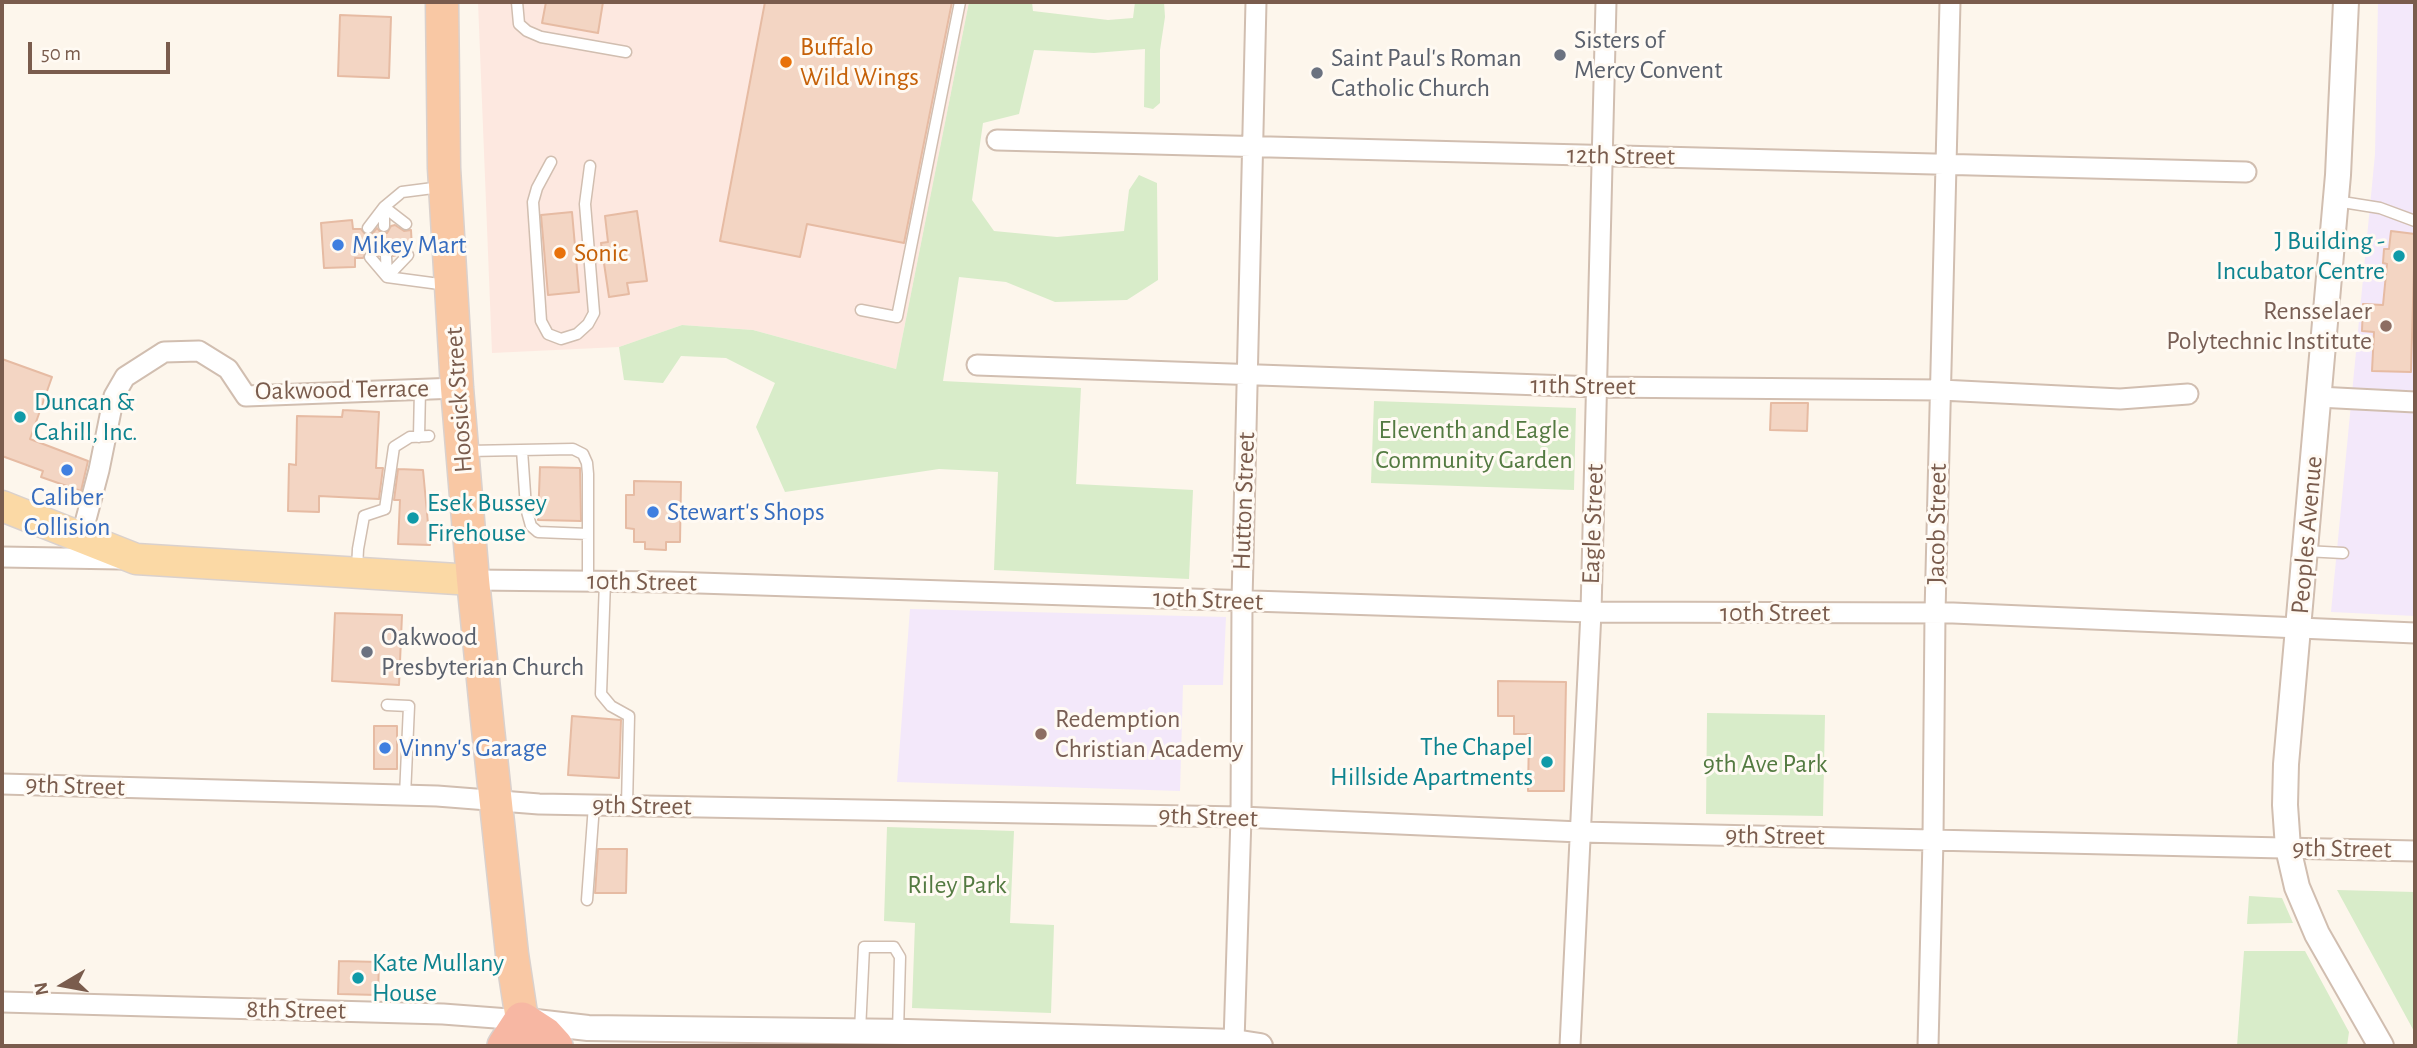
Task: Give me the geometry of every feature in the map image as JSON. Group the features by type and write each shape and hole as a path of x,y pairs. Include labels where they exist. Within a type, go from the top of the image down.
{"highway":[{"name":"Hoosick Street","path":"442,2 442,113 457,388 473,580 512,954 517,1038"},
{"path":"517,1038 545,1035 555,1046"}],"main road":[{"path":"2,506 136,559"},
{"name":"10th Street","path":"136,559 473,580"}],"street":[{"name":"Hutton Street","path":"1234,1042 1241,817 1242,601 1256,2"},
{"name":"Eagle Street","path":"1570,1046 1591,612 1606,2"},
{"name":"Jacob Street","path":"1928,1046 1935,613 1950,2"},
{"name":"Peoples Avenue","path":"2346,2 2336,201 2286,764 2285,805 2288,848 2297,887 2317,934 2381,1046"},
{"name":"12th Street","path":"997,140 2246,172"},
{"name":"Oakwood Terrace","path":"81,538 99,470 114,396 125,377 164,352 200,351 228,369 246,396 457,388"},
{"name":"11th Street","path":"978,365 1597,387 1941,390 2120,399 2188,394"},
{"path":"2318,397 2415,402"},
{"name":"10th Street","path":"2,557 136,559"},
{"name":"10th Street","path":"473,580 596,581 1591,612 1935,613 2415,633"},
{"name":"9th Street","path":"2,783 437,796 626,806 1241,817 1580,832 2415,851"},
{"name":"8th Street","path":"2,1002 443,1014 517,1038 588,1028 898,1032 1234,1042 1260,1046"}],"lane":[{"path":"517,2 519,24 527,31 541,37 626,52"},
{"path":"861,310 897,317 960,2"},
{"path":"551,162 533,202 541,321 548,334 561,339 577,334 588,324 594,313 585,204 590,166"},
{"path":"368,228 384,207 402,192 445,187"},
{"path":"2336,201 2380,208 2415,221"},
{"path":"384,207 407,224"},
{"path":"384,207 384,226"},
{"path":"387,278 408,255"},
{"path":"386,256 387,278"},
{"path":"370,257 387,278 451,285"},
{"path":"357,573 364,516 384,509 389,492 394,447 410,437 424,436 420,389"},
{"path":"463,452 573,449 583,454 589,474 588,534 596,581 601,694 611,706 629,716 626,806"},
{"path":"522,450 526,508 531,526 538,532 588,534"},
{"path":"2305,551 2343,553"},
{"path":"387,705 409,706 405,796"},
{"path":"587,900 594,805"},
{"path":"860,1032 864,947 894,947 900,957 898,1032"}],"shaded area":[{"path":"478,2 969,2 896,369 753,330 682,325 619,347 492,353"},
{"name":"Rensselaer Polytechnic Institute","path":"2378,2 2415,2 2415,616 2331,612 2375,154"},
{"name":"Redemption Christian Academy","path":"910,609 1226,617 1223,685 1183,685 1180,791 897,782"}],"green space":[{"path":"969,2 1032,2 1033,11 1108,20 1133,18 1135,2 1164,2 1160,103 1153,109 1144,107 1145,49 1094,53 1034,50 1019,114 983,123 972,200 994,231 1057,237 1124,231 1129,190 1139,175 1157,183 1158,280 1127,300 1055,302 1006,282 959,277 943,381 1081,388 1076,484 1193,490 1189,579 994,570 998,472 939,469 785,492 756,427 775,383 726,358 681,356 663,383 624,380 619,347 682,325 753,330 896,369"},
{"name":"Eleventh and Eagle Community Garden","path":"1374,401 1576,408 1574,490 1371,483"},
{"name":"9th Ave Park","path":"1707,713 1825,715 1823,816 1706,814"},
{"name":"Riley Park","path":"887,827 1014,831 1010,923 1054,925 1051,1013 912,1008 915,923 884,921"},
{"path":"2337,890 2415,892 2415,1033"},
{"path":"2249,896 2282,898 2293,923 2247,924"},
{"path":"2244,951 2305,951 2349,1032 2347,1046 2237,1046"}],"building":[{"path":"546,2 603,2 598,33 542,23"},
{"path":"765,2 952,2 904,243 807,224 800,257 720,241"},
{"path":"340,15 391,17 389,78 338,76"},
{"path":"637,211 647,281 627,283 629,294 609,297 601,243 608,242 605,216"},
{"name":"Sonic","path":"572,212 579,292 548,295 541,215"},
{"path":"352,220 353,229 361,229 366,235 371,235 377,228 381,233 387,233 391,226 395,225 404,231 411,230 412,249 405,248 393,256 389,249 381,250 379,256 373,250 368,250 363,258 355,258 355,267 324,268 321,223"},
{"path":"2391,231 2415,234 2411,372 2372,371 2374,332 2362,331 2363,304 2383,305 2387,264 2383,263 2384,249 2389,249"},
{"name":"Duncan & Cahill, Inc.","path":"2,359 52,377 30,439 88,461 81,491 41,477 43,471 2,456"},
{"path":"1771,403 1808,403 1807,431 1770,430"},
{"path":"343,410 379,412 376,468 383,468 379,499 319,496 319,512 288,511 289,464 296,465 297,416 342,417"},
{"path":"540,467 580,468 581,521 538,520"},
{"name":"Esek Bussey Firehouse","path":"398,469 423,470 430,545 398,544 400,500 394,500"},
{"name":"Stewart's Shops","path":"634,481 681,482 680,542 666,542 666,550 645,549 645,542 634,542 634,529 626,528 626,495 634,495"},
{"name":"Oakwood Presbyterian Church","path":"335,613 402,615 399,685 332,681"},
{"name":"The Chapel Hillside Apartments","path":"1498,681 1566,682 1564,791 1528,791 1529,734 1514,734 1514,716 1498,716"},
{"path":"572,716 621,720 619,778 568,775"},
{"name":"Vinny's Garage","path":"374,726 397,726 397,769 374,769"},
{"path":"598,849 627,849 626,893 595,893"},
{"name":"Kate Mullany House","path":"339,961 379,962 378,995 338,994"}],"place":[{"name":"Sisters of Mercy Convent","path":"1560,55"},
{"name":"Buffalo Wild Wings","path":"786,62"},
{"name":"Saint Paul's Roman Catholic Church","path":"1317,73"},
{"name":"Mikey Mart","path":"338,245"},
{"name":"Sonic","path":"560,253"},
{"name":"J Building - Incubator Centre","path":"2399,256"},
{"name":"Rensselaer Polytechnic Institute","path":"2386,326"},
{"name":"Duncan & Cahill, Inc.","path":"20,417"},
{"name":"Caliber Collision","path":"67,470"},
{"name":"Stewart's Shops","path":"653,512"},
{"name":"Esek Bussey Firehouse","path":"413,518"},
{"name":"Oakwood Presbyterian Church","path":"367,652"},
{"name":"Redemption Christian Academy","path":"1041,734"},
{"name":"Vinny's Garage","path":"385,748"},
{"name":"The Chapel Hillside Apartments","path":"1547,762"},
{"name":"Kate Mullany House","path":"358,978"}]}
